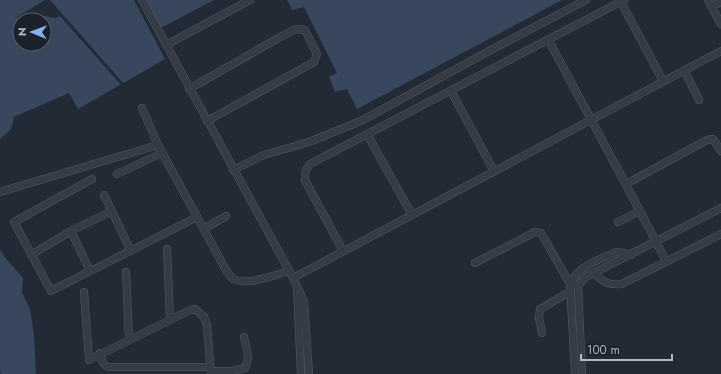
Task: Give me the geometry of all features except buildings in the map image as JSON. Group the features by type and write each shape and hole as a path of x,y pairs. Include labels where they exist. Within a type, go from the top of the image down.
{"lane":[{"path":"142,0 302,296 305,306 309,374"},
{"path":"166,45 250,0"},
{"path":"233,170 264,155 309,142 363,120 586,0"},
{"path":"343,251 305,180 304,172 310,164 623,1 663,81"},
{"path":"721,2 710,3 721,24"},
{"path":"189,89 282,36 296,29 305,30 317,54 314,62 207,121"},
{"path":"548,39 666,261"},
{"path":"293,278 721,51"},
{"path":"684,70 699,100"},
{"path":"450,91 494,171"},
{"path":"142,108 158,146 226,272 233,278 243,281 256,280 289,271"},
{"path":"367,134 412,215"},
{"path":"626,184 707,140 718,138 721,151"},
{"path":"0,192 158,146"},
{"path":"117,174 162,153"},
{"path":"92,179 14,222 51,291 197,217"},
{"path":"104,195 131,251"},
{"path":"542,333 539,318 540,309 594,273 721,208"},
{"path":"31,255 71,231 112,211"},
{"path":"618,222 640,211"},
{"path":"204,229 226,216"},
{"path":"71,231 90,271"},
{"path":"474,263 535,232 538,232 541,233 571,288"},
{"path":"594,273 602,281 610,284 622,284 721,234"},
{"path":"167,249 170,319"},
{"path":"575,374 571,288 576,275 587,266 620,252 631,255"},
{"path":"603,259 607,267"},
{"path":"126,272 129,340"},
{"path":"578,285 582,374"},
{"path":"298,288 301,374"},
{"path":"84,292 89,360 100,353 170,319 190,310 195,310 204,317 207,325 211,371"},
{"path":"100,353 101,360 104,365 108,367 232,371 245,368 248,363 248,355 244,337"},
{"path":"573,339 581,338"}],"water":[{"path":"0,0 134,0 165,59 78,109 69,93 14,117 11,129 0,139"},
{"path":"144,0 214,0 159,29"},
{"path":"287,0 562,0 357,109 347,89 335,92 329,77 337,73 304,7 292,10"},
{"path":"0,250 23,278 22,293 30,309 34,335 36,374 1,374"}],"pier":[{"path":"45,0 50,0 124,84 122,86 60,16 56,18 52,17 52,12 25,12"}]}
